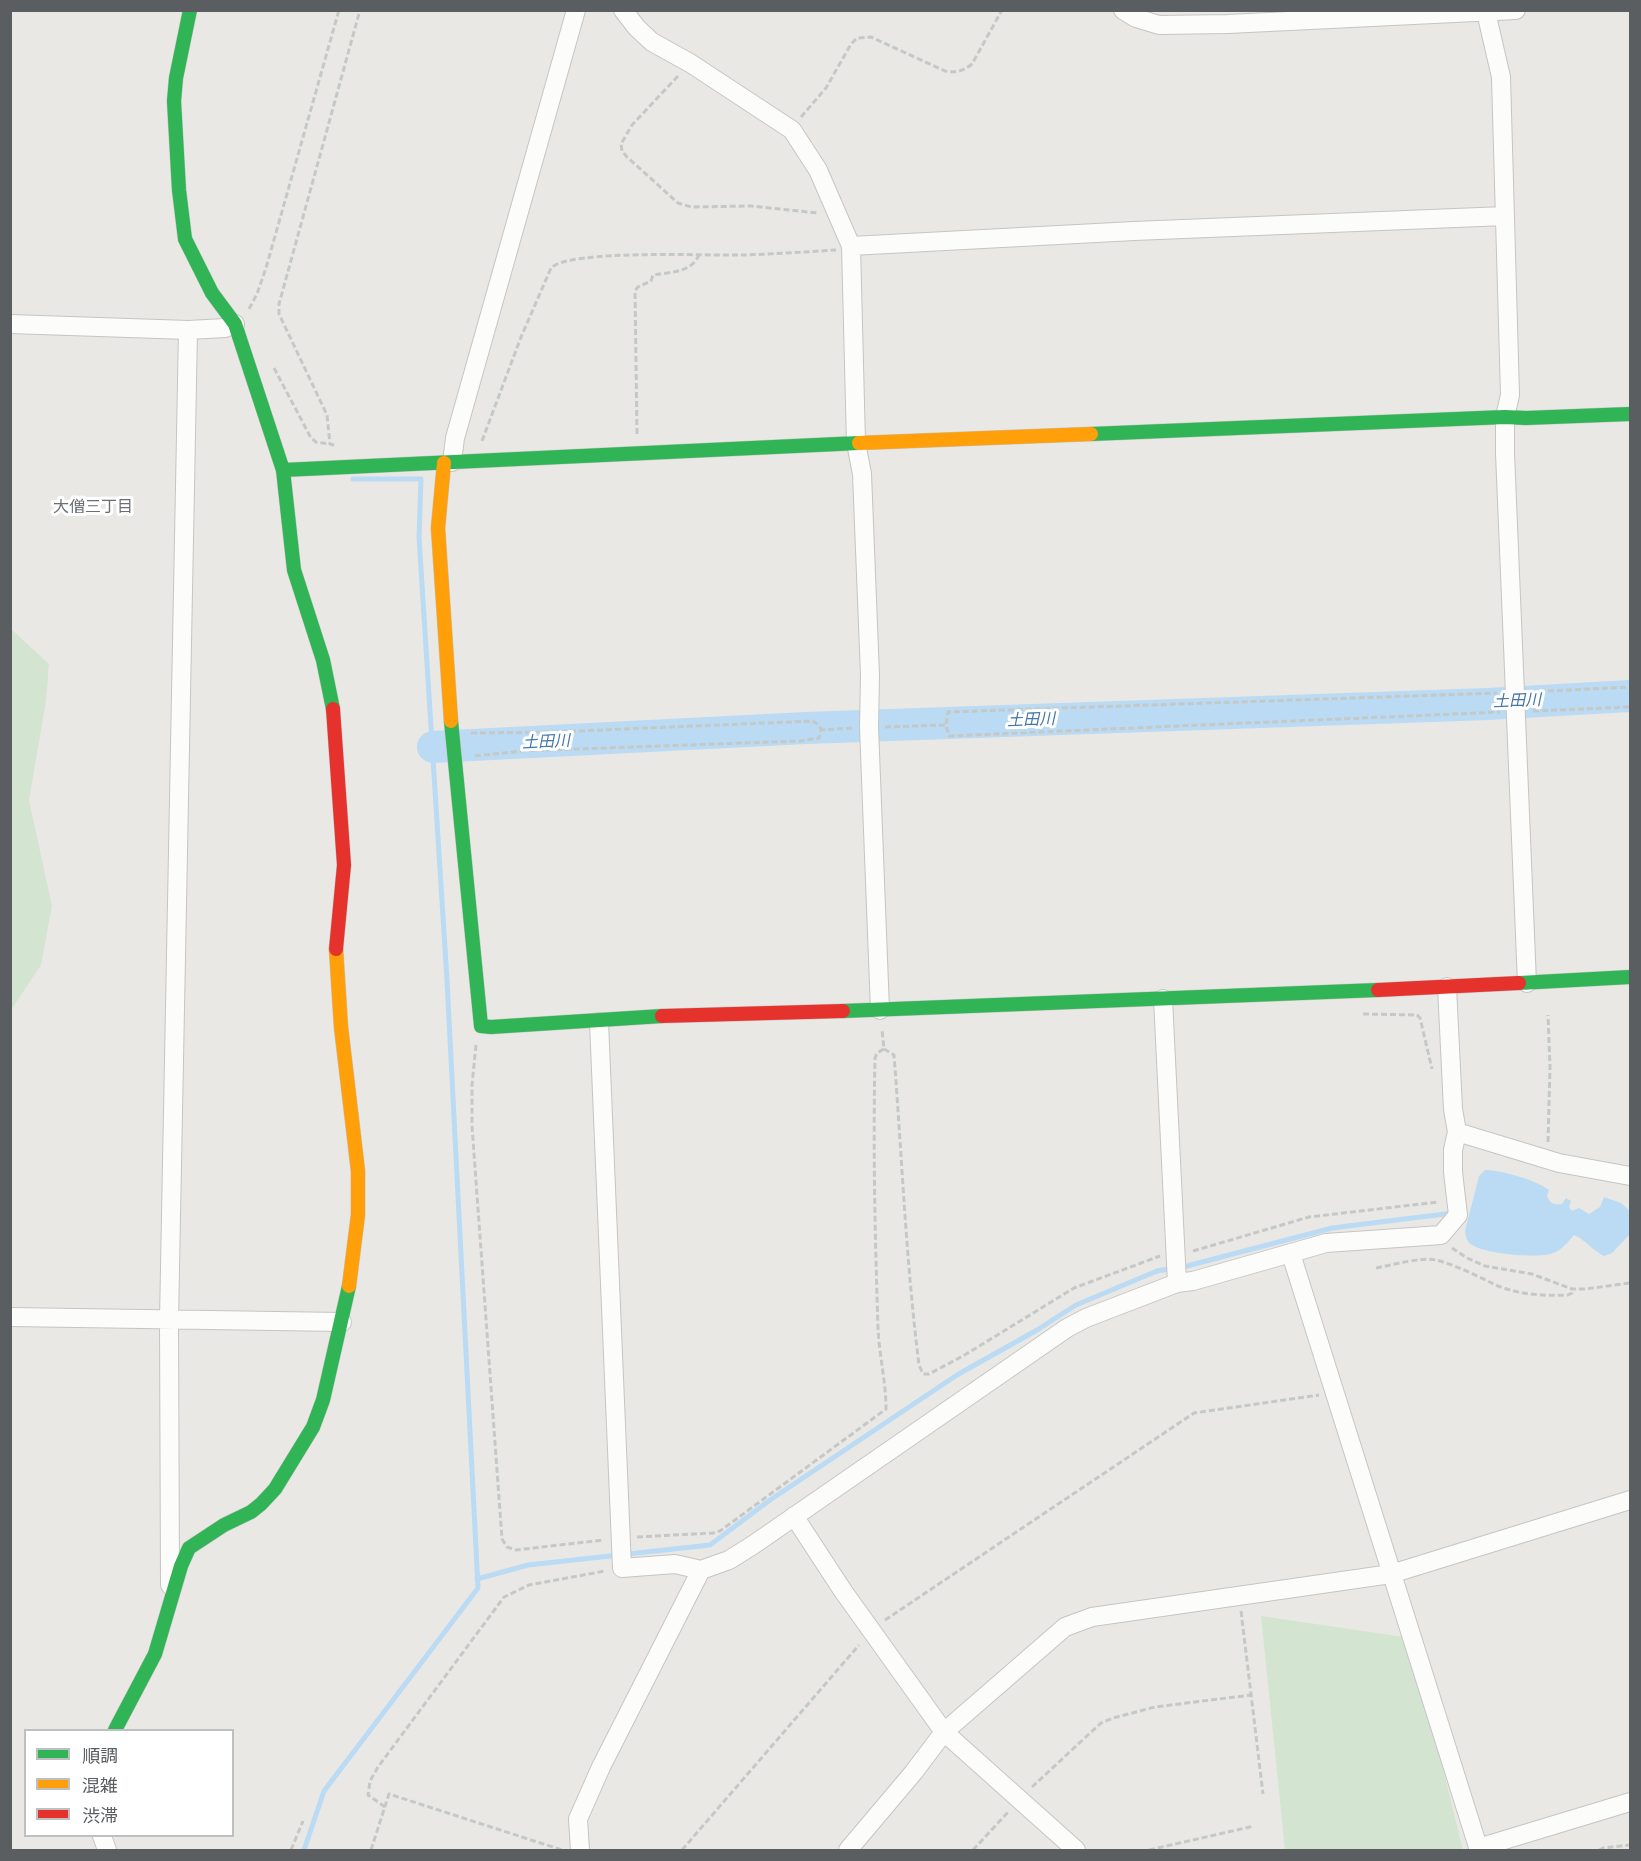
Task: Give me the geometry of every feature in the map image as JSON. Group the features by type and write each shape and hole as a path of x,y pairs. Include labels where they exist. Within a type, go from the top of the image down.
{"street":[{"path":"116,1729 155,1654 181,1566 189,1548 261,1504 274,1489 313,1427 323,1400 348,1298 358,1215 358,1171 341,1027 336,951 344,865 331,693 323,660 294,570 283,470 236,326 212,293 185,239 181,218 174,101 176,78 190,10"},
{"path":"576,10 448,462 438,528 458,735 454,760 481,1026 491,1028 665,1016 1163,999 1630,977"},
{"path":"623,10 652,42 690,63 792,130 818,170 851,248 856,443 862,474 870,675 869,727 880,1010"},
{"path":"1123,10 1136,18 1159,25 1240,24 1516,10"},
{"path":"1486,12 1501,77 1510,395 1505,417 1527,983"},
{"path":"851,248 1134,231 1505,216"},
{"path":"10,324 188,330 236,326"},
{"path":"170,1604 169,1320 188,330"},
{"path":"283,470 856,443 1630,414"},
{"path":"599,1022 622,1568 675,1564 700,1570 729,1560 1067,1328 1086,1318 1177,1283 1193,1281 1326,1243 1441,1235 1458,1215 1453,1172 1453,1150 1457,1132 1453,1109 1447,987"},
{"path":"1163,999 1177,1283"},
{"path":"1457,1132 1546,1159 1630,1176"},
{"path":"1292,1254 1479,1849 1630,1802"},
{"path":"10,1317 342,1322"},
{"path":"848,1851 944,1732 1043,1644 1076,1621 1391,1574 1630,1500"},
{"path":"794,1516 871,1632 944,1732 1076,1851"},
{"path":"580,1851 578,1819 601,1767 700,1570"}],"path":[{"path":"236,326 247,326 248,310 257,294 266,268 339,10"},
{"path":"330,444 327,415 279,314 279,304 360,10"},
{"path":"792,130 803,113 826,88 851,44 857,38 871,37 945,71 954,72 964,70 972,64 1002,10"},
{"path":"690,63 632,125 621,144 622,151 627,157 678,203 691,207 751,206 815,213 834,210"},
{"path":"479,460 482,440 521,337 554,264 601,257 741,255 851,248"},
{"path":"637,454 635,291 638,287 651,281 653,275 685,270 696,263 699,255"},
{"path":"270,360 311,438 316,442 338,445"},
{"path":"1630,687 948,712 946,725 949,736 1630,707"},
{"path":"458,735 813,722 820,726 821,730 819,738 800,741 474,756"},
{"path":"821,730 946,725"},
{"path":"880,1010 884,1049"},
{"path":"1360,1014 1418,1016 1434,1075"},
{"path":"1546,1159 1550,1067 1548,1015"},
{"path":"481,1026 477,1038 472,1085 472,1126 501,1539 507,1547 516,1551 621,1538 720,1531 886,1409 886,1385 878,1331 874,1166 874,1058 884,1049"},
{"path":"884,1049 894,1055 912,1306 919,1365 923,1374 929,1374 944,1367 1074,1288 1166,1253 1183,1254 1322,1215 1444,1201 1458,1204"},
{"path":"1441,1235 1454,1249 1485,1266 1532,1274 1572,1289 1630,1283"},
{"path":"1376,1268 1435,1260 1481,1277 1497,1286 1529,1294 1568,1295 1572,1293 1572,1289"},
{"path":"682,1851 871,1632 889,1617 1194,1413 1334,1391"},
{"path":"385,1807 368,1795 370,1781 378,1767 504,1598 529,1585 622,1568"},
{"path":"1239,1597 1263,1794"},
{"path":"973,1851 1018,1800 1101,1723 1155,1707 1251,1695"},
{"path":"371,1851 389,1794 563,1851"},
{"path":"291,1851 303,1821"},
{"path":"1149,1851 1254,1826"},
{"path":"1599,1851 1603,1848 1630,1845"}],"green space":[{"path":"11,629 49,664 46,701 29,800 52,906 41,965 11,1010"},
{"path":"1261,1616 1411,1638 1463,1850 1285,1850"}],"water":[{"path":"1485,1170 1509,1174 1536,1183 1549,1190 1547,1196 1549,1201 1562,1204 1566,1198 1571,1201 1569,1207 1572,1211 1579,1208 1589,1214 1600,1207 1604,1197 1621,1203 1630,1211 1630,1234 1612,1253 1604,1256 1574,1235 1559,1250 1537,1256 1501,1253 1474,1246 1467,1240 1465,1231 1479,1176"}],"waterway":[{"path":"304,1850 324,1791 478,1588 447,980 419,537 421,479 353,479"},
{"name":"土田川","path":"433,747 806,728 1488,704 1630,696"},
{"path":"477,1579 528,1565 710,1545 770,1500 957,1375 1076,1305 1157,1271 1187,1266 1332,1228 1453,1213"}],"traffic: fast":[{"path":"190,10 176,78 174,101 179,190 185,239 212,293 235,324 283,470 294,570 323,660 333,709"},
{"path":"1091,434 1630,414"},
{"path":"283,470 859,443"},
{"path":"451,721 481,1026 662,1016"},
{"path":"1519,983 1630,977"},
{"path":"843,1011 1378,990"},
{"path":"116,1729 155,1654 181,1566 189,1548 261,1504 275,1489 313,1427 323,1400 349,1286"}],"traffic: slow":[{"path":"859,443 1091,434"},
{"path":"444,463 438,528 451,721"},
{"path":"336,949 341,1027 358,1171 358,1215 349,1286"}],"traffic: jam":[{"path":"333,709 344,865 336,949"},
{"path":"1378,990 1519,983"},
{"path":"662,1016 843,1011"}],"district":[{"name":"大僧三丁目","path":"93,507"}]}
